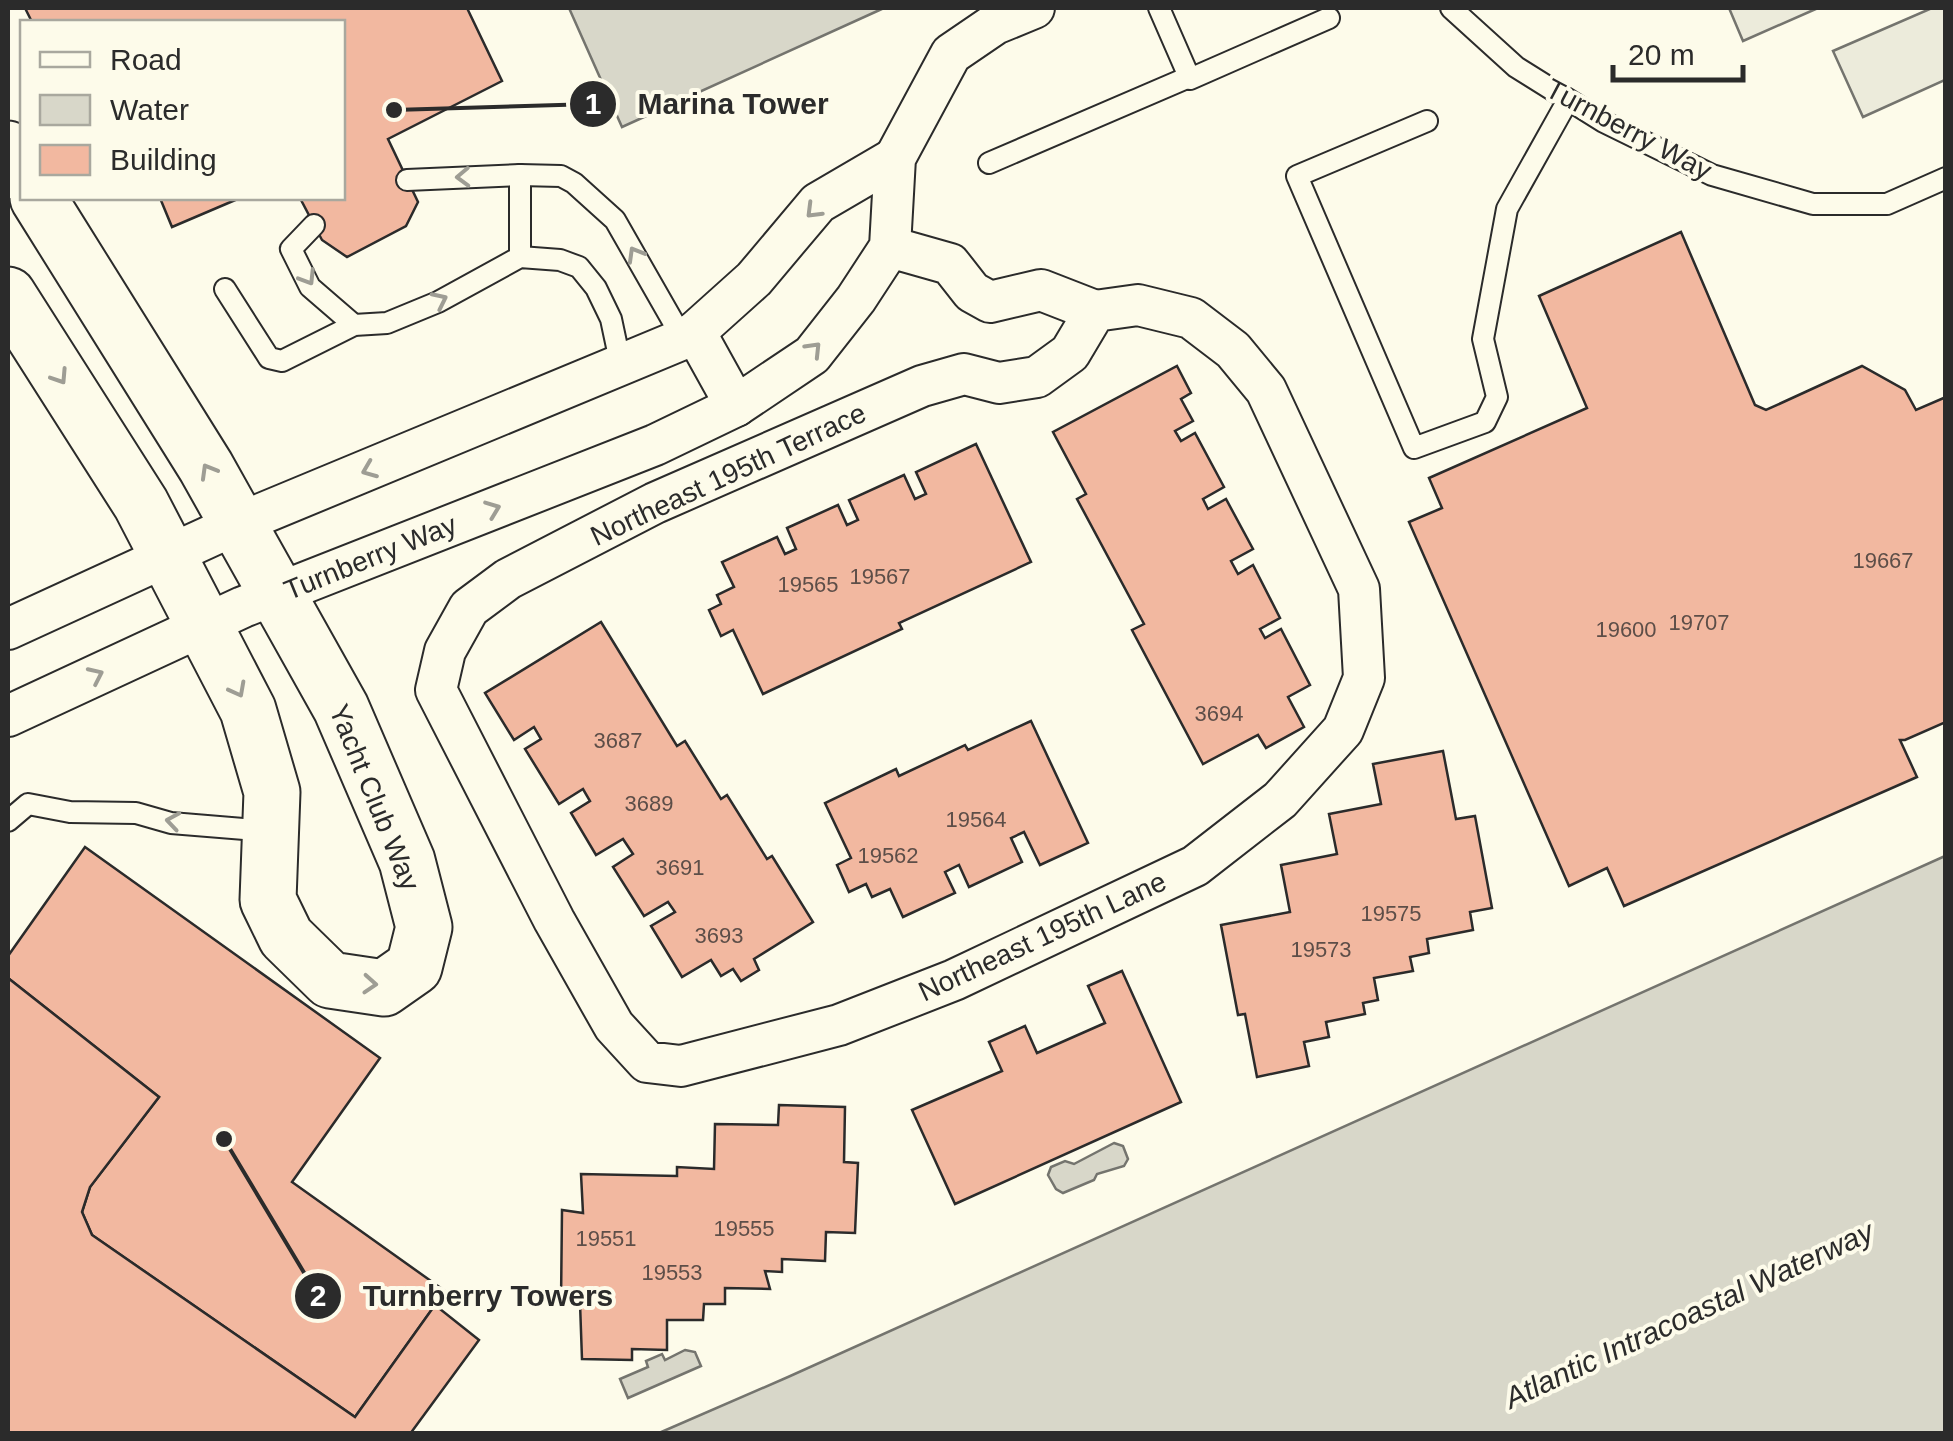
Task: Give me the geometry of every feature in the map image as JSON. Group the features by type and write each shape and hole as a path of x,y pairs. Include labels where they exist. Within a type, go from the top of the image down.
{"street":[{"name":"Turnberry Way","path":"8,716 276,594 655,445 736,406 812,354 856,299 890,246 895,158 951,54 995,24 1034,8"},
{"path":"8,629 238,524 689,336 754,279 818,203 895,158"},
{"name":"Yacht Club Way","path":"8,295 141,504 248,710 272,792 268,900 286,937 330,980 384,988 414,967 424,927 408,861 341,708 206,467 39,200"},
{"name":"Northeast 195th Lane","path":"469,608 445,651 436,690 596,996 614,1026 647,1062 681,1066 821,1030 954,980 1194,866 1280,800 1343,730 1364,678 1359,588 1266,390 1233,350 1191,318 1138,305 1095,312 1041,290 990,302 972,292 950,264 890,246"},
{"name":"Northeast 195th Terrace","path":"469,608 508,579 655,503 922,386 964,374 999,383 1036,377 1070,352 1095,312"},
{"path":"689,336 736,406"}],"lane":[{"path":"1159,8 1189,77"},
{"name":"Turnberry Way","path":"1451,8 1516,67 1604,122 1712,176 1814,204 1887,204 1946,178"},
{"path":"989,163 1329,18"},
{"path":"1428,121 1297,176 1414,448 1485,422 1496,397 1483,339 1507,210 1568,100"},
{"path":"407,180 520,175 560,176 574,183 615,220 689,336"},
{"path":"520,175 520,256"},
{"path":"314,225 291,249 310,287 354,324"},
{"path":"225,289 269,358 282,361 354,324 387,323 438,302 520,256 560,260 579,267 596,288 611,319 621,366"},
{"path":"8,821 28,804 70,812 136,813 170,823 270,831"}],"shaded area":[{"path":"1729,8 1818,8 1743,41"},
{"path":"1932,8 1945,8 1945,80 1863,117 1833,51"}],"water":[{"path":"569,8 884,8 622,127"},
{"name":"Atlantic Intracoastal Waterway","path":"1945,856 1945,1433 659,1433 788,1377"},
{"path":"1114,1143 1123,1146 1128,1159 1124,1166 1097,1174 1094,1180 1063,1193 1056,1189 1048,1175 1051,1167 1065,1161 1074,1164"},
{"path":"685,1350 695,1352 701,1366 628,1398 620,1379 648,1367 646,1361 662,1354 665,1360"}],"building":[{"path":"25,8 467,8 502,81 388,139 418,202 406,226 347,257 322,240 301,200 345,200 345,20 31,20"},
{"path":"161,200 235,200 172,227"},
{"path":"1681,232 1755,405 1766,410 1862,366 1905,390 1916,410 1946,397 1946,722 1900,740 1917,777 1624,906 1607,868 1569,886 1409,522 1442,508 1429,478 1587,408 1539,296"},
{"path":"1177,366 1191,393 1181,399 1193,421 1175,431 1181,441 1195,433 1224,487 1203,499 1208,509 1226,499 1253,549 1231,561 1238,574 1253,565 1280,618 1260,629 1265,638 1281,629 1310,685 1288,697 1304,727 1266,748 1258,735 1203,764 1132,630 1144,624 1077,499 1086,494 1053,432"},
{"path":"976,444 1031,562 899,623 902,629 763,694 733,630 721,636 709,610 721,604 717,595 734,587 722,562 777,537 785,554 796,549 787,528 838,505 847,525 858,520 849,500 904,475 915,499 926,494 916,472"},
{"path":"601,622 677,746 685,741 721,799 727,795 767,859 772,856 813,922 754,959 759,970 741,981 733,969 721,976 711,960 682,977 651,926 675,912 668,902 644,916 613,867 633,854 623,839 596,855 571,813 590,801 583,789 559,804 525,749 541,739 534,727 514,740 485,693"},
{"path":"1031,721 1088,843 1040,865 1024,832 1011,838 1022,862 969,887 959,865 945,872 955,893 903,917 890,889 872,897 866,884 849,892 837,865 851,858 825,803 896,769 899,776 965,745 968,750"},
{"path":"1443,751 1456,819 1475,816 1492,908 1470,912 1473,930 1427,939 1429,953 1410,957 1413,971 1374,978 1378,1000 1363,1003 1365,1014 1326,1022 1329,1037 1304,1042 1309,1066 1257,1077 1245,1014 1238,1015 1221,925 1290,912 1281,865 1337,854 1329,814 1381,804 1373,764"},
{"path":"85,847 380,1058 292,1182 445,1291 355,1417 92,1235 82,1212 90,1187 159,1097 8,978 8,956"},
{"path":"1122,971 1181,1102 955,1204 912,1110 1002,1071 989,1042 1025,1026 1037,1053 1105,1023 1088,986"},
{"path":"8,978 159,1097 90,1187 82,1212 92,1235 355,1417 435,1305 479,1340 410,1434 8,1434"},
{"path":"779,1105 845,1107 844,1162 858,1163 855,1233 826,1232 825,1261 782,1259 782,1272 765,1271 770,1289 725,1288 725,1304 704,1304 703,1320 667,1320 667,1350 632,1349 632,1360 582,1359 580,1303 561,1303 562,1210 583,1213 581,1174 677,1176 677,1167 714,1169 715,1124 778,1125"}],"place":[{"name":"Marina Tower","path":"394,110"},
{"name":"Turnberry Towers","path":"224,1139"}]}
